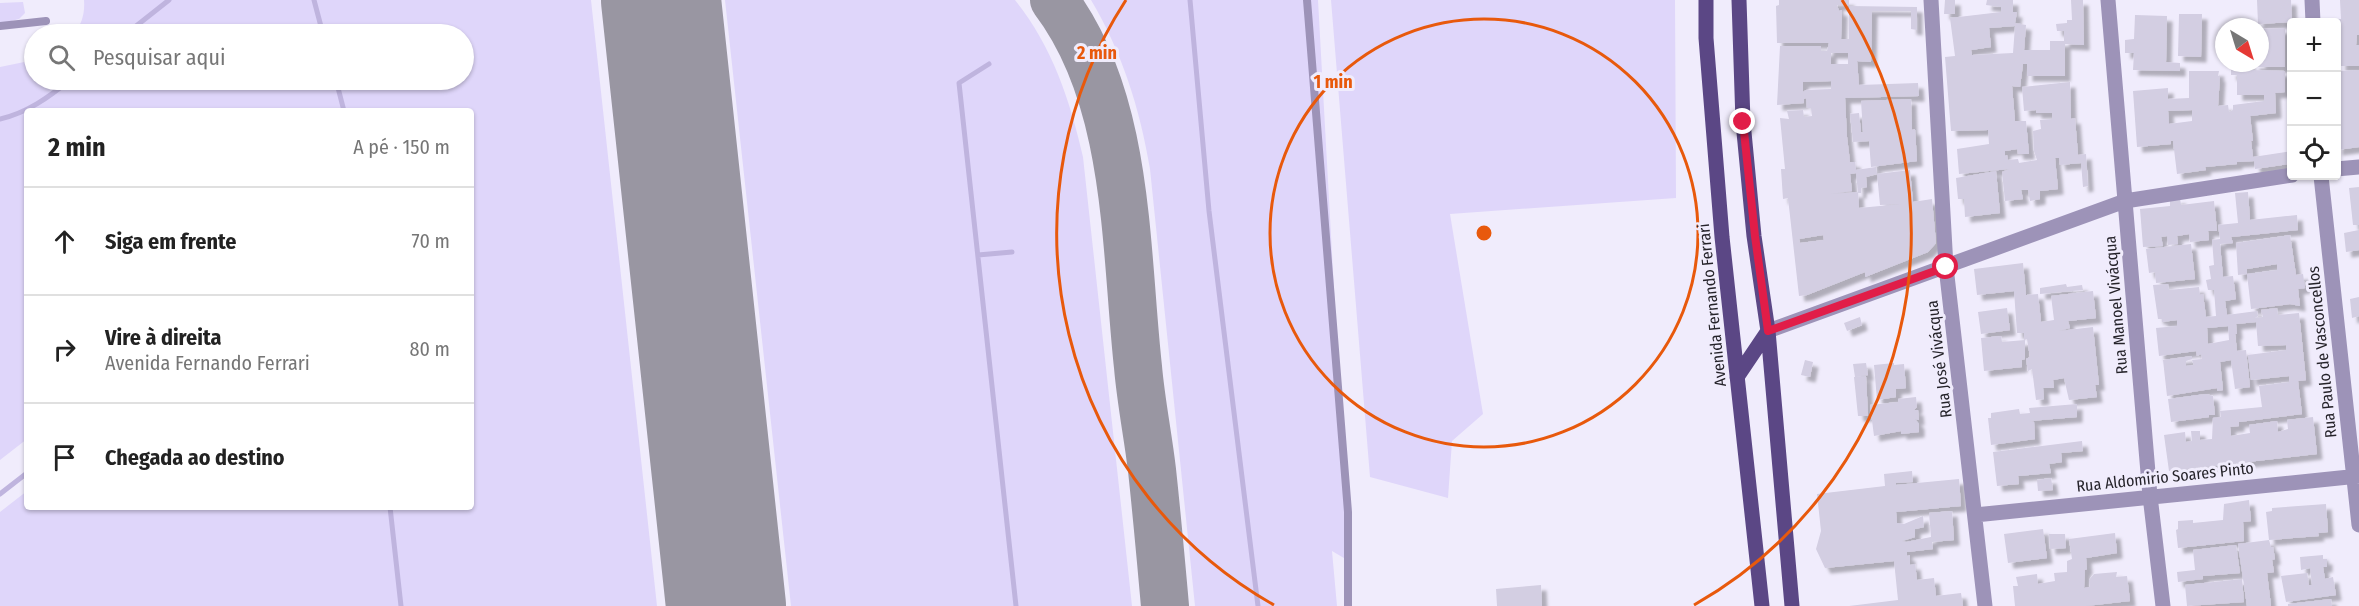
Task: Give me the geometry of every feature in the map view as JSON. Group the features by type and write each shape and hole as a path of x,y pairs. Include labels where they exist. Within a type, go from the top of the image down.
{"main road":[{"name":"Avenida Fernando Ferrari","path":"1706,0 1706,38 1715,158 1762,606"},
{"path":"1739,0 1743,122 1768,331 1792,606"},
{"path":"1737,377 1768,331"}],"street":[{"name":"Rua José Vivácqua","path":"1931,0 1946,267 1985,606"},
{"name":"Rua Manoel Vivácqua","path":"2108,0 2150,496 2163,606"},
{"path":"2312,0 2313,18"},
{"path":"2341,169 2359,167"},
{"path":"1768,331 2125,201 2287,176"},
{"name":"Rua Paulo de Vasconcellos","path":"2321,180 2357,476 2359,525"},
{"name":"Rua Aldomirio Soares Pinto","path":"1975,515 2357,476"}],"lane":[{"path":"1307,0 1348,512 1348,606"},
{"path":"0,26 46,21"}],"shaded area":[{"path":"84,0 591,0 657,606 0,606 0,512 24,493 24,510 474,510 474,108 24,108 24,441 0,460 0,67 24,62 24,90 474,90 474,24 80,24"},
{"path":"725,0 1015,0 1028,18 1049,55 1066,94 1083,157 1132,606 791,606"},
{"path":"1091,0 1318,0 1349,561 1332,551 1337,606 1195,606 1150,169 1141,125 1121,61"},
{"path":"1331,0 1675,0 1676,198 1450,214 1483,414 1452,441 1448,498 1370,477"},
{"path":"23,2 25,13 19,19 0,24 0,3"}],"building":[{"path":"1779,0 1849,0 1849,5 1837,5 1839,11 1842,10 1841,39 1849,39 1849,6 1917,7 1917,30 1911,29 1911,11 1872,11 1871,62 1857,61 1859,85 1918,83 1919,96 1845,98 1847,137 1850,162 1855,162 1856,170 1876,167 1877,174 1910,170 1913,202 1932,199 1936,243 1928,252 1865,277 1865,272 1799,296 1788,198 1783,199 1781,169 1785,169 1780,118 1789,119 1787,111 1803,110 1804,117 1812,116 1811,108 1807,108 1806,98 1804,103 1777,105 1780,46 1821,46 1821,51 1827,51 1829,43 1777,43 1776,6 1779,5","holes":["1831,53 1848,53 1848,64 1831,64","1831,81 1831,89 1803,92 1803,82","1856,173 1858,192 1831,194 1852,191 1850,174","1877,174 1880,205 1901,204 1859,208 1858,193 1861,193 1861,188 1867,187 1866,177","1823,235 1824,240 1800,243 1799,239"]},
{"path":"1945,0 1955,0 1955,14 1944,14"},
{"path":"1987,0 2013,0 2013,12 2017,12 2015,23 2026,25 2024,50 2050,50 2050,41 2064,41 2064,31 2057,31 2056,24 2072,20 2071,0 2083,0 2084,45 2065,44 2065,76 2027,76 2027,64 2023,64 2020,87 2012,86 2015,121 2026,121 2029,154 2018,154 2017,149 2005,151 2005,156 2007,155 2008,160 2018,159 2019,163 2037,160 2033,131 2041,129 2040,120 2052,119 2052,113 2036,113 2036,110 2024,111 2022,87 2070,82 2071,119 2075,118 2078,155 2086,154 2088,186 2083,187 2081,163 2060,165 2059,158 2055,158 2058,189 2040,191 2040,199 2030,201 2028,190 2021,190 2023,199 2005,201 2002,172 2009,169 1959,174 1957,149 1989,144 1988,130 1951,131 1945,57 1955,56 1950,18 2001,12 2001,7 1986,5","holes":["2015,26 2013,53 1972,55 1971,50 1991,47 1989,28"]},
{"path":"2257,0 2291,0 2292,18 2287,18 2287,22 2269,23 2269,18 2258,18"},
{"path":"2340,0 2359,0 2359,35 2357,35 2356,45 2359,45 2359,66 2341,66"},
{"path":"2179,14 2202,14 2201,57 2178,56"},
{"path":"2135,15 2167,16 2166,62 2180,63 2180,71 2133,70 2134,53 2125,53 2125,40 2134,39"},
{"path":"2285,28 2285,67 2269,67 2269,29"},
{"path":"2359,70 2359,147 2341,149 2341,72"},
{"path":"2189,71 2215,71 2219,72 2218,76 2220,76 2218,106 2228,105 2229,112 2233,110 2233,105 2264,101 2264,95 2237,95 2237,75 2231,75 2231,72 2285,71 2285,92 2275,93 2276,113 2250,116 2253,157 2287,152 2287,164 2255,169 2254,161 2237,162 2237,164 2205,167 2206,170 2177,174 2173,141 2171,144 2137,147 2133,91 2168,88 2168,99 2189,98","holes":["2192,110 2192,121 2169,124 2168,111"]},
{"path":"1911,99 1912,130 1915,129 1917,161 1871,167 1869,141 1853,142 1850,114 1859,113 1861,132 1863,132 1861,101"},
{"path":"1996,171 2000,213 1965,217 1964,199 1958,199 1956,178"},
{"path":"2359,187 2359,225 2353,225 2349,188"},
{"path":"2248,192 2250,220 2297,215 2298,230 2231,237 2233,243 2220,244 2223,277 2233,276 2236,299 2225,301 2227,315 2257,311 2258,316 2255,318 2263,317 2261,310 2277,308 2278,315 2299,313 2306,380 2298,381 2302,414 2239,422 2239,426 2230,427 2231,436 2250,433 2249,425 2277,421 2278,432 2288,429 2287,420 2313,417 2317,454 2169,471 2164,435 2185,432 2186,442 2192,441 2191,431 2200,431 2200,440 2212,439 2213,418 2221,417 2220,411 2262,407 2259,386 2289,382 2289,376 2251,380 2248,355 2286,350 2286,345 2258,346 2256,322 2236,324 2237,351 2246,350 2250,387 2235,389 2231,360 2220,362 2223,390 2217,391 2217,388 2167,396 2163,360 2192,356 2192,359 2186,361 2186,366 2194,365 2192,360 2202,359 2201,354 2197,356 2196,351 2159,356 2156,328 2177,326 2177,320 2162,322 2162,319 2158,319 2153,285 2168,284 2169,290 2199,287 2200,295 2203,294 2206,317 2216,316 2214,290 2208,290 2206,280 2211,279 2209,266 2214,265 2212,240 2220,239 2218,225 2238,223 2235,193","holes":["2228,326 2229,340 2208,344 2207,328"]},
{"path":"2180,198 2181,205 2214,201 2217,231 2208,231 2209,240 2190,242 2189,234 2177,236 2178,244 2168,245 2167,236 2161,237 2163,246 2143,247 2140,209 2170,206 2170,200"},
{"path":"2359,230 2359,250 2346,252 2344,233"},
{"path":"2290,235 2296,275 2303,274 2305,288 2298,289 2300,306 2290,304 2251,309 2247,274 2238,275 2236,243","holes":["2277,264 2277,270 2247,274 2247,269"]},
{"path":"2191,244 2195,279 2156,283 2155,272 2149,273 2146,249"},
{"path":"2023,263 2026,295 2038,294 2041,322 2054,320 2051,296 2093,291 2096,318 2068,321 2070,328 2059,331 2093,327 2099,385 2095,385 2097,397 2069,400 2064,378 2053,380 2054,388 2043,388 2044,399 2036,400 2032,369 2028,371 2026,359 2030,357 2027,339 2024,340 2024,333 2017,333 2014,291 1977,295 1974,269"},
{"path":"2066,284 2067,287 2082,285 2083,290 2040,294 2040,288"},
{"path":"2359,297 2359,316 2352,318 2350,299"},
{"path":"2007,308 2010,330 1981,334 1978,312"},
{"path":"1860,317 1862,325 1847,331 1844,323"},
{"path":"2001,336 2002,342 2025,340 2025,359 2022,360 2022,367 1984,371 1981,338"},
{"path":"1805,360 1813,362 1810,377 1801,375"},
{"path":"1866,363 1868,375 1855,377 1853,364"},
{"path":"1894,363 1894,365 1904,364 1906,388 1896,389 1896,397 1877,400 1874,365"},
{"path":"1866,376 1868,416 1858,416 1854,377"},
{"path":"2206,394 2213,396 2215,415 2171,422 2168,399"},
{"path":"1916,397 1917,407 1914,410 1918,410 1919,420 1915,419 1919,424 1919,432 1901,434 1901,431 1874,436 1870,405 1898,402 1898,399"},
{"path":"2077,404 2077,417 2030,421 2034,422 2035,439 1991,445 1988,418 1991,418 1991,413 2019,409 2020,414 2030,413 2029,408"},
{"path":"2082,441 2083,451 2061,453 2062,462 2049,464 2051,473 2018,476 2019,484 1997,486 1993,452"},
{"path":"1912,471 1913,482 1896,483 1896,485 1959,479 1961,506 1896,512 1897,523 1904,524 1923,516 1924,527 1915,529 1915,537 1902,541 1906,542 1931,537 1929,513 1952,511 1954,540 1932,542 1933,549 1907,552 1907,556 1910,555 1910,565 1915,564 1917,580 1934,578 1936,596 1961,593 1963,606 1849,606 1898,600 1894,561 1825,568 1816,549 1821,531 1817,494 1885,486 1884,474"},
{"path":"2051,478 2053,490 2038,491 2037,480"},
{"path":"2249,500 2251,521 2243,522 2244,541 2178,548 2176,530 2178,521 2193,520 2193,523 2223,520 2224,504"},
{"path":"2326,504 2328,532 2318,533 2319,536 2269,540 2266,512 2272,511 2272,508"},
{"path":"2043,529 2047,558 2008,563 2004,534"},
{"path":"2115,533 2117,553 2086,558 2084,588 2090,587 2089,580 2094,574 2117,572 2116,577 2127,576 2130,601 2086,606 2015,606 2013,586 2018,586 2016,577 2037,574 2038,584 2055,581 2054,573 2067,572 2067,561 2072,559 2069,539"},
{"path":"2049,534 2065,534 2066,548 2050,549"},
{"path":"2269,540 2275,559 2272,560 2274,572 2267,573 2271,606 2247,606 2238,544"},
{"path":"2236,545 2240,573 2203,576 2203,579 2178,582 2177,572 2195,570 2193,550"},
{"path":"2323,555 2323,559 2327,559 2327,567 2323,567 2325,579 2333,577 2336,595 2286,602 2281,576 2307,573 2309,585 2312,585 2310,568 2301,570 2300,557"},
{"path":"2242,579 2244,602 2187,606 2185,585"},
{"path":"1541,585 1542,606 1497,606 1496,589"},
{"path":"2331,599 2332,606 2288,606 2288,604"}],"waterway":[{"path":"139,24 169,0"},
{"path":"314,0 320,24"},
{"path":"1190,0 1209,211 1258,606"},
{"path":"989,64 959,83 1016,606"},
{"path":"29,108 57,90"},
{"path":"339,90 343,108"},
{"path":"0,119 24,110"},
{"path":"978,255 1012,252"},
{"path":"0,494 24,475"},
{"path":"390,510 401,606"}],"taxiway":[{"path":"1054,0 1079,40 1097,83 1111,129 1120,176 1139,380 1152,470 1165,606"}],"runway":[{"path":"661,0 726,606"}],"route":[{"path":"1743,122 1768,331 1946,267"}]}
